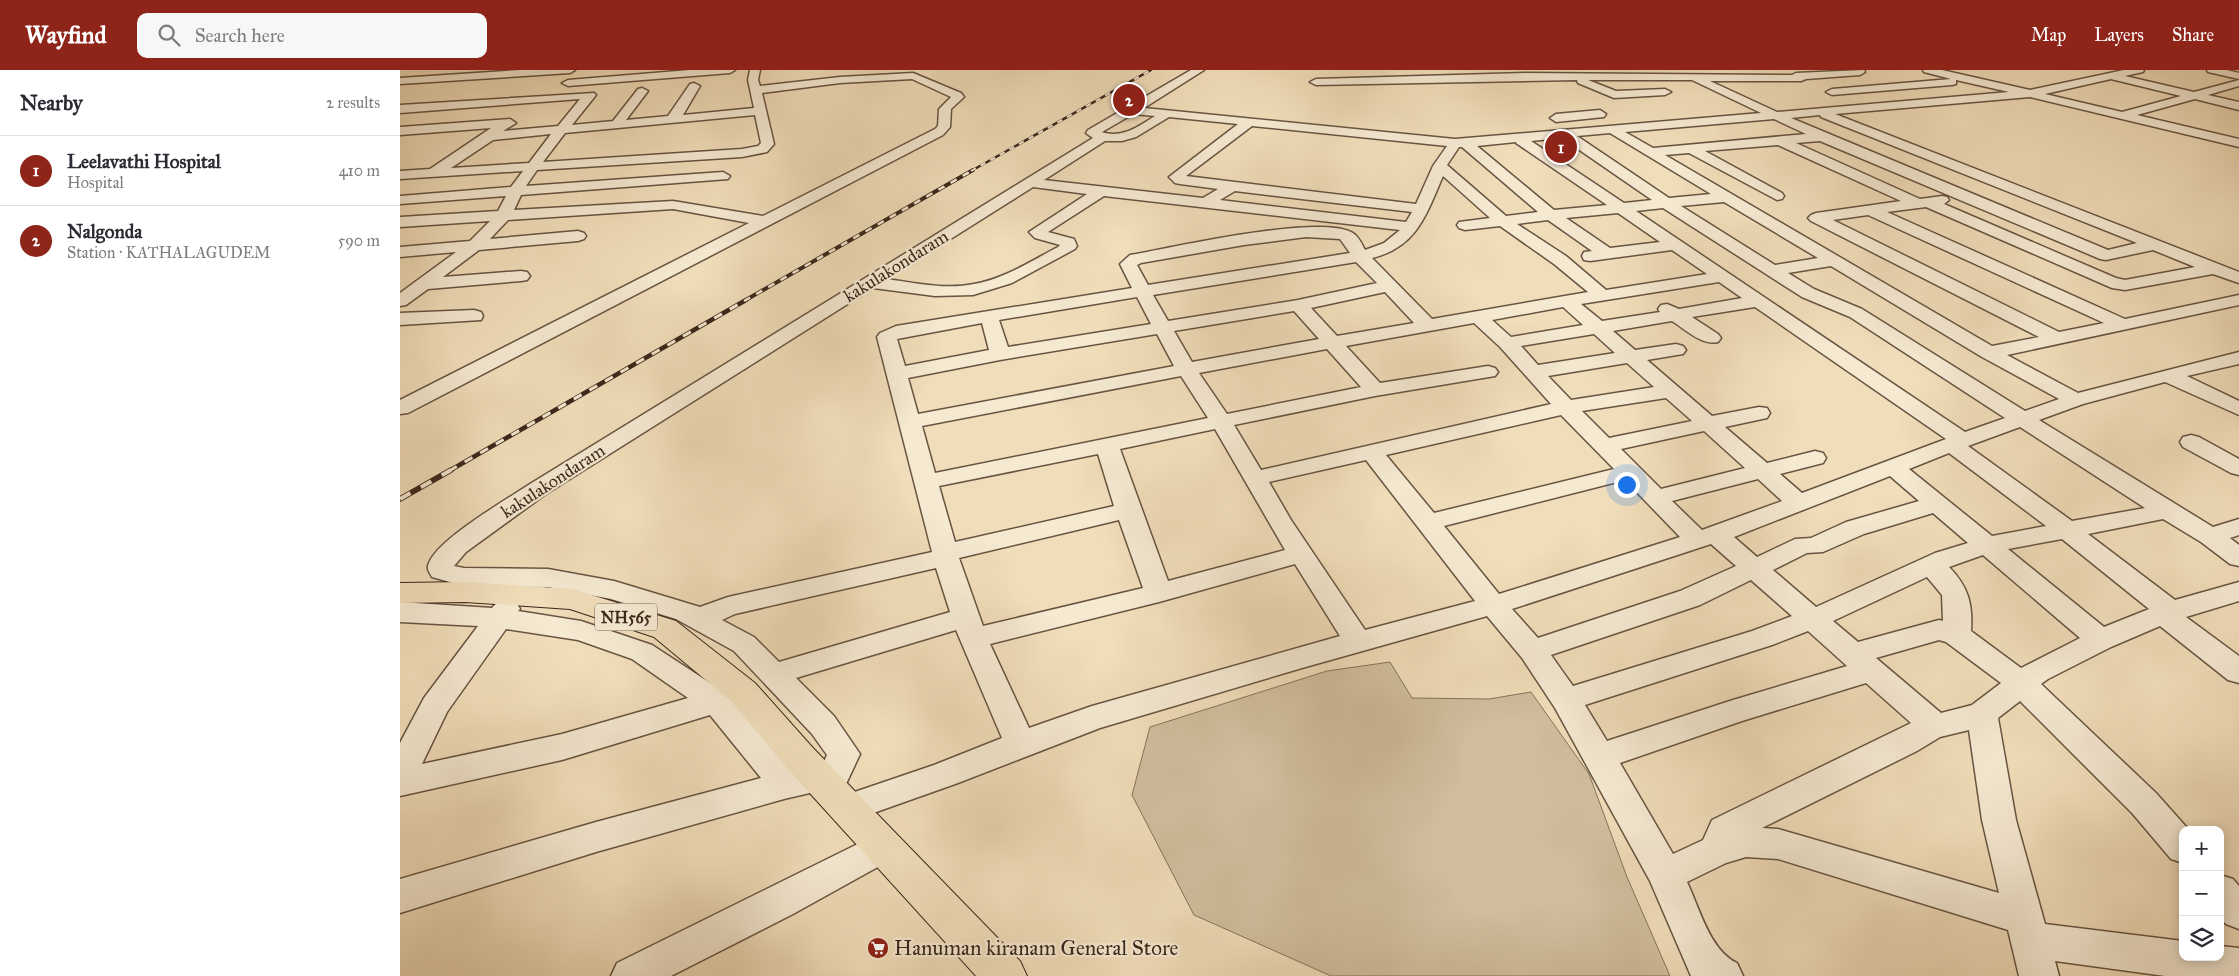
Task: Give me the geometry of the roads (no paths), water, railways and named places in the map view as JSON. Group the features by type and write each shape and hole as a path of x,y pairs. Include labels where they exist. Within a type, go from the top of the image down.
{"highway":[{"name":"NH565","path":"403,612 465,592 508,607 572,600 665,629 743,692 816,783 882,847 979,961 1005,976"}],"street":[{"path":"400,81 487,70"},
{"path":"440,75 570,70"},
{"path":"568,96 591,73 591,70"},
{"path":"552,84 730,70"},
{"path":"1166,114 1131,137 1121,138 1094,135 1093,131 1199,70"},
{"path":"1404,70 1412,79"},
{"path":"1561,70 1610,95 1679,91"},
{"path":"1746,70 1765,78"},
{"path":"1779,70 1797,83"},
{"path":"1814,70 1828,75"},
{"path":"1928,70 2001,88 2028,88 2122,116 2239,143"},
{"path":"1556,118 1615,117 1646,127 1869,107 2028,88 2085,76 2111,76 2139,70"},
{"path":"2212,70 2239,84"},
{"path":"1797,83 1828,75 1871,71"},
{"path":"480,103 504,73"},
{"path":"1316,82 1412,79 1452,74 1494,73 1577,79 1697,84 1765,78 1822,88 1880,112 1910,111 1922,115"},
{"path":"1822,88 1944,74"},
{"path":"400,175 753,152 762,149 768,144 761,111 752,84 913,76 938,85 958,97 947,104 944,109 942,113 944,126 939,132 400,408"},
{"path":"1534,88 1561,87 1549,76"},
{"path":"2085,76 2173,101 2239,117"},
{"path":"2111,76 2239,106"},
{"path":"1623,81 1645,93"},
{"path":"1822,88 1974,81"},
{"path":"1697,84 1722,94 1747,96 1776,116 1822,137 2106,255 2157,244"},
{"path":"2122,116 2212,89 2239,84"},
{"path":"671,120 699,86 677,88"},
{"path":"616,125 646,90 625,92"},
{"path":"400,109 595,94 560,130 543,152 516,191 504,215 474,246 400,301"},
{"path":"400,199 432,173 460,157 490,136 530,99"},
{"path":"683,105 699,102"},
{"path":"1595,104 1615,117 1652,152 1989,353 2076,400"},
{"path":"400,123 422,107"},
{"path":"1132,110 1460,143 1521,140 1566,135 1615,117"},
{"path":"490,136 761,111"},
{"path":"1821,112 2239,278"},
{"path":"400,131 570,119"},
{"path":"1249,122 1176,177 1180,180 1421,209"},
{"path":"1693,123 1740,148"},
{"path":"1566,135 1640,176 1663,186"},
{"name":"kakulakondaram","path":"816,783 844,754 823,725 744,644 686,612 614,590 548,578 464,577 441,571 441,564 457,546 538,489 1103,136"},
{"path":"1652,152 1690,148 1740,148 1779,140 1822,137"},
{"path":"1521,140 1578,180 1601,182 1640,176 1675,166 1714,162"},
{"path":"1779,140 2112,283 2125,285 2215,268"},
{"path":"1021,744 969,627 945,555 887,338 889,334 1141,290 1360,256 1388,249 1399,242 1412,227 1440,166 1460,143"},
{"path":"1460,143 1551,215 1606,254"},
{"path":"1465,225 1667,204 1777,196 1690,148"},
{"path":"524,153 543,152"},
{"path":"430,158 487,155"},
{"path":"1440,166 1503,221 1560,260 1603,296"},
{"path":"400,199 723,176"},
{"path":"1601,182 1640,176"},
{"path":"1640,176 1667,204 1817,298 1856,313 2167,511 2210,536 2239,558"},
{"path":"1029,182 1412,227"},
{"path":"1601,182 1624,209 1958,442 2239,672"},
{"path":"1682,184 1753,184"},
{"path":"1206,203 1232,186"},
{"path":"1772,224 2014,189"},
{"path":"870,282 964,292 985,287 1069,246 1068,242 1041,235 1037,232 1101,191"},
{"path":"1282,212 1298,195"},
{"path":"1348,220 1360,202"},
{"path":"400,222 674,204 762,221"},
{"path":"1871,211 2122,324"},
{"path":"1806,219 2058,339"},
{"path":"1358,642 1221,421 1187,370 1141,290 1129,267 1130,261 1283,236 1316,232 1344,234 1349,238 1360,256 1426,325"},
{"path":"400,252 578,236"},
{"path":"1560,260 1674,245"},
{"path":"1772,270 1834,261"},
{"path":"400,285 522,276"},
{"path":"910,422 1426,325 1720,277"},
{"path":"897,374 1000,354 1298,305 1390,286"},
{"path":"1640,290 1711,338"},
{"path":"1989,353 2239,300"},
{"path":"1567,301 1800,504"},
{"path":"1507,343 1756,301"},
{"path":"1298,305 1375,390"},
{"path":"400,319 474,316"},
{"path":"989,316 1000,354"},
{"path":"1478,317 1507,343 1655,498 1706,537 1755,567 1922,716 1936,724"},
{"path":"1914,350 1972,342"},
{"path":"1533,372 1676,350"},
{"path":"400,896 596,837 816,783 946,774 1092,718 1493,605 1706,537 1800,504 1958,442 2076,400 2167,375 2239,358"},
{"path":"925,482 1375,390 1488,372"},
{"path":"2167,375 2239,409"},
{"path":"1255,478 1567,407 1669,391"},
{"path":"1605,446 1759,413"},
{"path":"2191,442 2239,468"},
{"path":"1107,445 1128,510 1159,593"},
{"path":"1372,452 1493,605 1532,651 1566,700 1666,875 1703,961 1722,976"},
{"path":"1655,498 1815,458"},
{"path":"1893,467 2101,640"},
{"path":"1429,522 1630,472"},
{"path":"1532,651 1690,598 1804,545 1814,546 1855,528 1936,504"},
{"path":"698,619 728,606 1128,510"},
{"path":"1566,700 1762,638 1813,619 1930,565 1988,545 2167,511"},
{"path":"2210,536 2239,527"},
{"path":"774,674 969,627 1159,593 1302,554"},
{"path":"1930,565 1948,581 1956,593 1958,608 1956,635"},
{"path":"1718,850 1724,830 1906,742 1936,724 1982,714 2038,671 2101,640 2166,612 2204,604 2239,591"},
{"path":"400,775 435,706 508,607 642,652 716,702 768,762 816,783"},
{"path":"1599,757 1733,712 1938,630 1956,635 2021,683 2144,803 2179,843"},
{"path":"400,782 562,747 716,702"},
{"path":"1982,714 1999,820 2039,976"},
{"path":"1666,875 1718,850 1746,842 1778,844 2027,928 2239,967"},
{"path":"631,976 780,902 882,847"},
{"path":"2224,895 2239,912"}],"railway":[{"path":"971,171 1151,70"},
{"path":"744,301 973,170"},
{"path":"449,471 746,300"},
{"path":"400,499 451,470"}],"place":[{"name":"Nalgonda","path":"1129,100"},
{"name":"Leelavathi Hospital","path":"1561,147"},
{"name":"Hanuman kiranam General Store","path":"878,948"}]}
